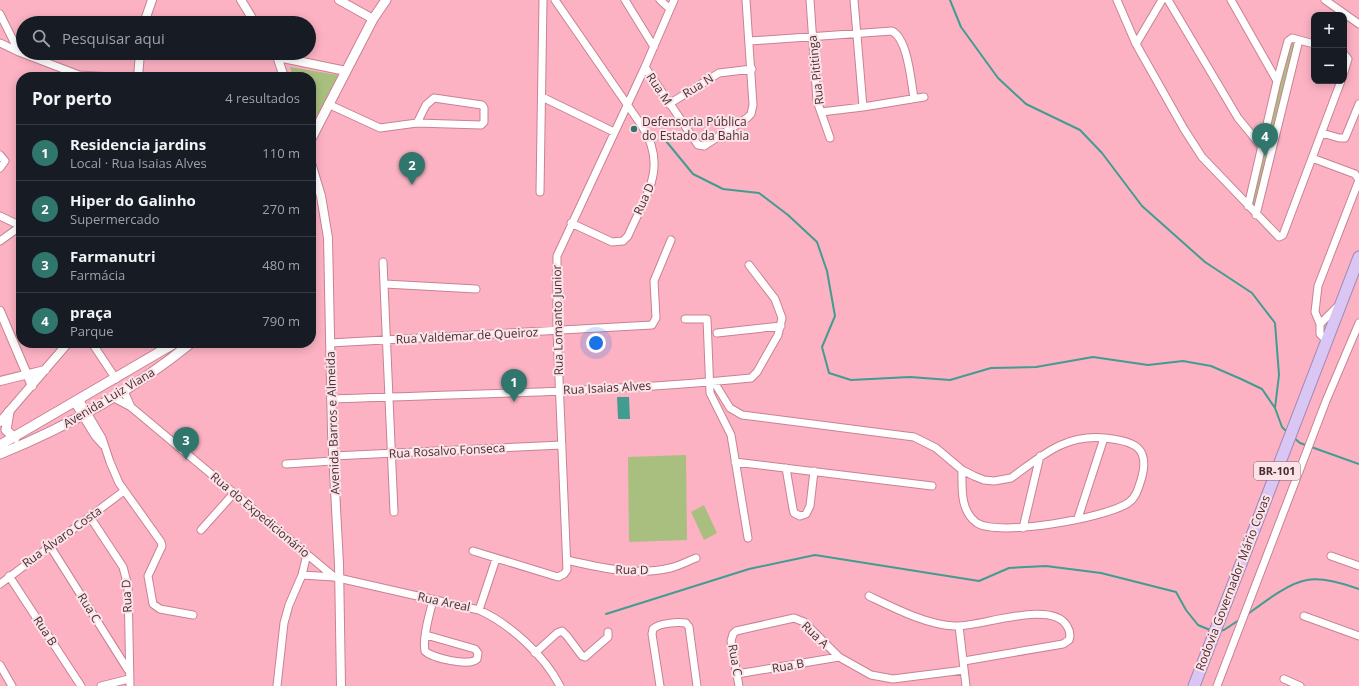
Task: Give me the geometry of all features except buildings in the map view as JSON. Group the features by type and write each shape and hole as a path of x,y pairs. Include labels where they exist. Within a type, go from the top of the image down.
{"highway":[{"name":"Rodovia Governador Mário Covas","path":"1194,686 1359,257"}],"main road":[{"path":"316,129 373,19 379,4 386,0"},
{"name":"Avenida Luiz Viana","path":"0,445 15,438 167,348"},
{"name":"Avenida Luiz Viana","path":"0,454 84,415 114,398 160,367 185,348"},
{"path":"9,412 6,430 15,438"}],"street":[{"path":"146,16 152,0"},
{"path":"241,0 251,16"},
{"path":"540,192 543,0"},
{"name":"Rua D","path":"555,0 650,138 655,165 653,180 628,236 623,241 612,242 571,224"},
{"path":"625,0 654,47"},
{"path":"660,0 670,10"},
{"name":"Rua Lomanto Junior","path":"496,558 558,577 564,574 567,570 557,331 557,256 645,67 674,0"},
{"path":"746,0 752,69"},
{"name":"Rua Pititinga","path":"810,0 817,101 830,138"},
{"path":"854,0 863,107"},
{"path":"1117,0 1136,44 1184,129 1202,157 1275,235 1281,236 1340,84"},
{"path":"1136,44 1162,0"},
{"path":"1168,0 1238,118 1261,146"},
{"path":"1231,0 1277,81"},
{"path":"1324,0 1359,24"},
{"path":"344,1 373,19"},
{"path":"0,14 16,46"},
{"path":"750,41 857,34 888,30 897,34 904,48 914,98"},
{"path":"1248,206 1261,146 1288,41 1292,38 1311,43"},
{"path":"1256,215 1299,40"},
{"path":"0,43 16,51"},
{"path":"39,60 69,72"},
{"path":"138,72 139,60"},
{"path":"278,60 282,72"},
{"path":"298,60 346,71"},
{"name":"Rua M","path":"645,67 696,143 704,146 751,114 753,104 752,69"},
{"name":"Rua N","path":"669,104 719,73 752,69"},
{"path":"542,96 614,132"},
{"path":"820,112 924,97"},
{"path":"328,104 380,128 418,124 481,125 484,122 484,108 482,105 434,98 426,105 418,124"},
{"path":"1322,133 1339,138 1345,138 1359,104"},
{"path":"0,155 5,161 0,168"},
{"path":"1312,158 1355,174 1359,180 1318,286 1315,312 1320,324 1320,334 1327,341"},
{"name":"Avenida Barros e Almeida","path":"316,180 327,226 336,577 341,686"},
{"path":"0,216 16,224"},
{"path":"0,241 16,230"},
{"name":"Rua Valdemar de Queiroz","path":"330,343 652,326 656,318 654,281 671,240"},
{"path":"384,262 394,512"},
{"path":"717,333 781,326 780,309 776,299 750,265"},
{"path":"385,284 476,289"},
{"path":"1320,324 1344,299"},
{"path":"0,311 32,386"},
{"path":"685,319 707,319 713,401 731,435 748,538"},
{"path":"1217,686 1326,401 1359,323"},
{"name":"Rua Isaias Alves","path":"332,399 560,390 711,382 751,378 754,376 781,326"},
{"path":"0,422 64,348"},
{"path":"95,348 116,378"},
{"path":"0,381 44,370"},
{"path":"711,382 730,408 742,415 914,437 936,448 962,470 984,480 1003,481 1011,478 1054,447 1070,440 1087,437 1122,440 1135,446 1143,454 1145,467 1137,493 1132,499 1122,506 1078,518 1023,528 986,527 971,518 965,508 962,497 962,470"},
{"name":"Rua do Expedicionário","path":"124,391 131,407"},
{"name":"Rua do Expedicionário","path":"114,398 131,407 336,577"},
{"path":"77,401 96,438 103,444 124,491 161,542 160,550 148,576 152,601 156,607 160,609 193,615"},
{"path":"1078,518 1104,438"},
{"name":"Rua Rosalvo Fonseca","path":"286,464 392,454 562,445"},
{"path":"1023,528 1040,456"},
{"path":"735,462 932,486"},
{"path":"786,468 794,513 800,516 806,514 810,506 814,471"},
{"name":"Rua Álvaro Costa","path":"0,584 124,491"},
{"path":"201,530 234,493"},
{"name":"Rua D","path":"90,517 126,573 128,586 129,683"},
{"name":"Rua C","path":"50,546 128,671"},
{"path":"473,551 496,558 479,610"},
{"path":"277,686 286,613 302,575 307,554"},
{"path":"1331,556 1359,566"},
{"name":"Rua D","path":"567,560 609,570 636,571 672,568 696,558"},
{"name":"Rua do Expedicionário","path":"302,575 336,577"},
{"name":"Rua B","path":"9,576 81,686"},
{"name":"Rua Areal","path":"336,577 479,610 502,622 535,653 550,670 560,686"},
{"path":"868,596 921,618 959,626 1039,614 1054,617 1066,623 1071,637 1067,643 1063,644 964,661"},
{"path":"426,635 475,649 478,653 477,659 473,662 466,663 429,654 424,649 426,635 433,600"},
{"path":"1304,616 1359,636"},
{"name":"Rua A","path":"733,634 736,631 794,618 799,619 839,658 872,675 893,679 964,670"},
{"path":"660,686 652,631 655,627 680,622 686,623 689,627 697,686"},
{"path":"959,626 966,686"},
{"path":"535,653 557,633 562,631 582,656 585,657 605,642 608,637 608,632"},
{"name":"Rua C","path":"733,634 731,641 739,686"},
{"name":"Rua B","path":"737,674 839,658"},
{"path":"0,665 12,686"},
{"path":"1284,679 1300,686"},
{"path":"101,686 129,683"}],"shaded area":[{"path":"1298,40 1256,214 1249,206 1289,42"},
{"path":"290,67 338,75 316,119 316,72 292,72"},
{"path":"617,397 629,397 630,419 618,419"},
{"path":"686,455 687,540 629,542 628,457"},
{"path":"704,505 717,533 704,540 691,512"}],"waterway":[{"path":"950,0 961,27 998,78 1026,104 1080,130 1102,153 1142,206 1205,262 1252,293 1275,323 1279,375 1275,408 1282,427 1288,433"},
{"path":"666,141 693,174 723,189 759,193 788,215 817,242 827,271 835,316 822,347 829,373 851,380 910,377 950,380 991,368 1036,367 1093,357 1148,365 1183,361 1211,366 1262,389 1275,408"},
{"path":"1293,437 1300,443 1359,464"},
{"path":"606,614 749,569 815,555 979,581 1009,568 1046,566 1101,573 1176,592 1186,610 1198,625 1210,630"},
{"path":"1248,614 1284,589 1307,580 1327,580 1359,589"},
{"path":"1219,631 1224,630 1239,620"}],"place":[{"name":"Defensoria Pública do Estado da Bahia","path":"634,129"},
{"name":"praça","path":"1265,156"},
{"name":"Hiper do Galinho","path":"412,185"},
{"name":"Residencia jardins","path":"514,402"},
{"name":"Farmanutri","path":"186,460"}]}
